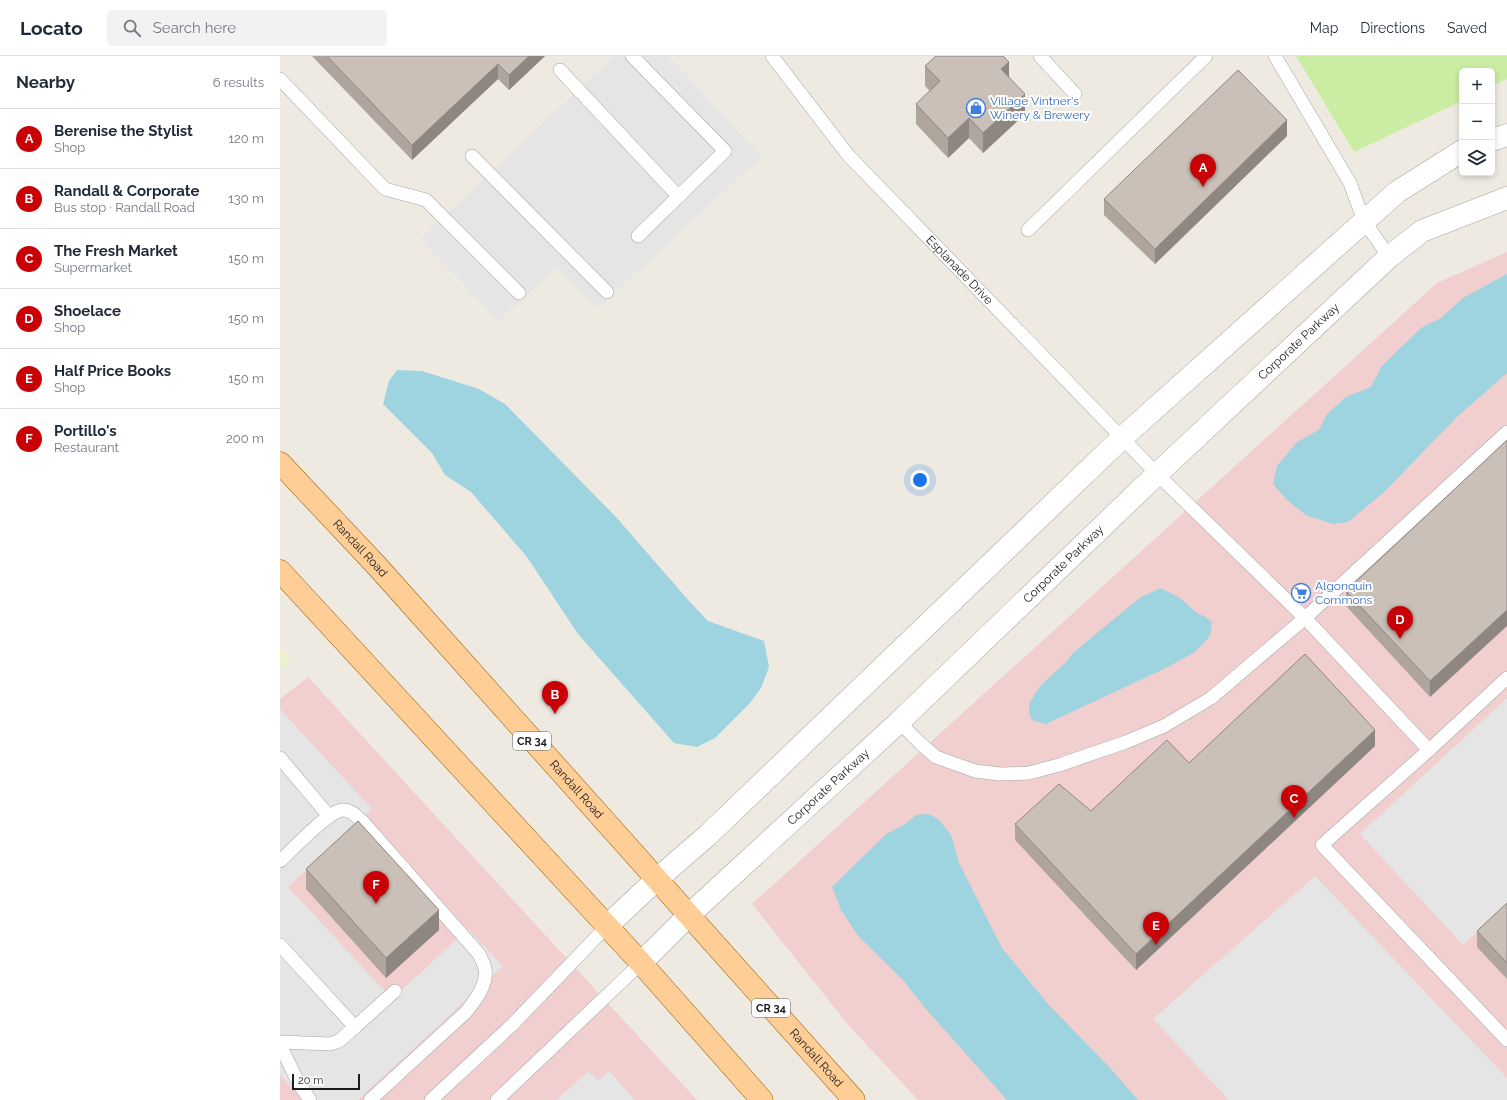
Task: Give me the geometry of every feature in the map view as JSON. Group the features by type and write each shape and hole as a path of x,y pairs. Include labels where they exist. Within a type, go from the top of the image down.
{"main road":[{"name":"Randall Road","path":"280,463 376,566 854,1100"},
{"path":"280,571 641,963 762,1100"}],"street":[{"path":"1495,139 1507,135"},
{"path":"607,926 656,880 708,835 1123,437 1397,192 1459,153"},
{"name":"Corporate Parkway","path":"641,963 688,916 899,722 1157,474 1389,258 1422,231 1507,198"}],"lane":[{"path":"632,56 725,151 638,236"},
{"name":"Esplanade Drive","path":"772,56 848,155 1123,437 1157,474 1305,618 1429,750"},
{"path":"1040,56 1075,94"},
{"path":"1028,230 1206,56"},
{"path":"1275,56 1350,183 1364,221 1389,258"},
{"path":"560,70 679,197"},
{"path":"280,79 385,189 426,200 519,293"},
{"path":"472,156 607,292"},
{"path":"899,722 936,757 946,762 975,771 1000,774 1029,773 1085,756 1164,726 1211,698 1305,618 1507,432"},
{"path":"1507,678 1322,845 1507,1040"},
{"path":"280,758 329,816"},
{"path":"280,861 329,816 342,810 352,812 363,822 479,954 486,969 484,985 477,999 466,1012 370,1100"},
{"path":"432,1100 513,1024 607,926"},
{"path":"280,945 355,1027"},
{"path":"497,1100 641,963"},
{"path":"280,1042 330,1044 339,1041 395,991"},
{"path":"280,1045 299,1084 310,1100"}],"shaded area":[{"path":"614,56 669,56 761,157 598,308 557,267 499,321 420,239"},
{"name":"Algonquin Commons","path":"1507,252 1507,1100 918,1100 850,1027 752,904 1437,283"},
{"path":"308,677 697,1100 280,1100 280,699"},
{"path":"1507,698 1507,904 1463,945 1360,834"},
{"path":"280,709 372,809 288,887 392,999 468,929 503,966 358,1100 303,1100 280,1075"},
{"path":"1315,876 1507,1078 1507,1100 1229,1100 1153,1019"},
{"path":"589,1071 598,1081 609,1071 635,1100 556,1100"}],"green space":[{"path":"1296,56 1507,56 1507,79 1495,85 1495,68 1459,68 1459,102 1354,152"},
{"path":"280,648 291,660 280,670"}],"water":[{"path":"1507,274 1507,373 1458,416 1383,493 1348,522 1333,524 1306,515 1287,500 1273,484 1277,466 1297,442 1319,430 1327,414 1346,397 1371,387 1381,367 1421,328 1441,318 1463,298"},
{"path":"397,370 422,371 479,389 505,404 616,517 708,621 764,641 769,667 761,688 750,703 715,738 697,747 674,743 578,634 527,557 471,492 445,475 432,453 383,404 389,381"},
{"path":"1161,588 1180,598 1198,614 1204,616 1212,622 1210,636 1195,652 1166,668 1046,724 1032,720 1029,712 1029,704 1040,686 1066,662 1073,653 1141,597"},
{"path":"929,814 939,820 951,835 959,863 1002,948 1048,1004 1110,1068 1138,1100 1007,1100 925,1008 903,980 859,937 841,910 832,887 885,835 905,824 916,815"}],"building":[{"path":"327,56 529,56 509,75 498,64 412,145"},
{"name":"Village Vintner's Winery & Brewery","path":"936,56 1003,56 1009,62 1001,69 1025,94 983,133 969,118 948,138 916,104 940,81 925,66"},
{"path":"1238,70 1287,120 1155,249 1104,199"},
{"name":"Algonquin Commons","path":"1507,440 1507,610 1430,681 1346,591"},
{"path":"1305,654 1375,730 1136,954 1015,824 1059,784 1091,811 1167,740 1189,763"},
{"path":"358,821 439,910 386,958 306,869"},
{"path":"1507,903 1507,963 1477,931"}],"place":[{"name":"Village Vintner's Winery & Brewery","path":"976,108"},
{"name":"Berenise the Stylist","path":"1203,187"},
{"name":"Algonquin Commons","path":"1301,593"},
{"name":"Shoelace","path":"1400,639"},
{"name":"Randall & Corporate","path":"555,714"},
{"name":"The Fresh Market","path":"1294,818"},
{"name":"Portillo's","path":"376,904"},
{"name":"Half Price Books","path":"1156,945"}]}
